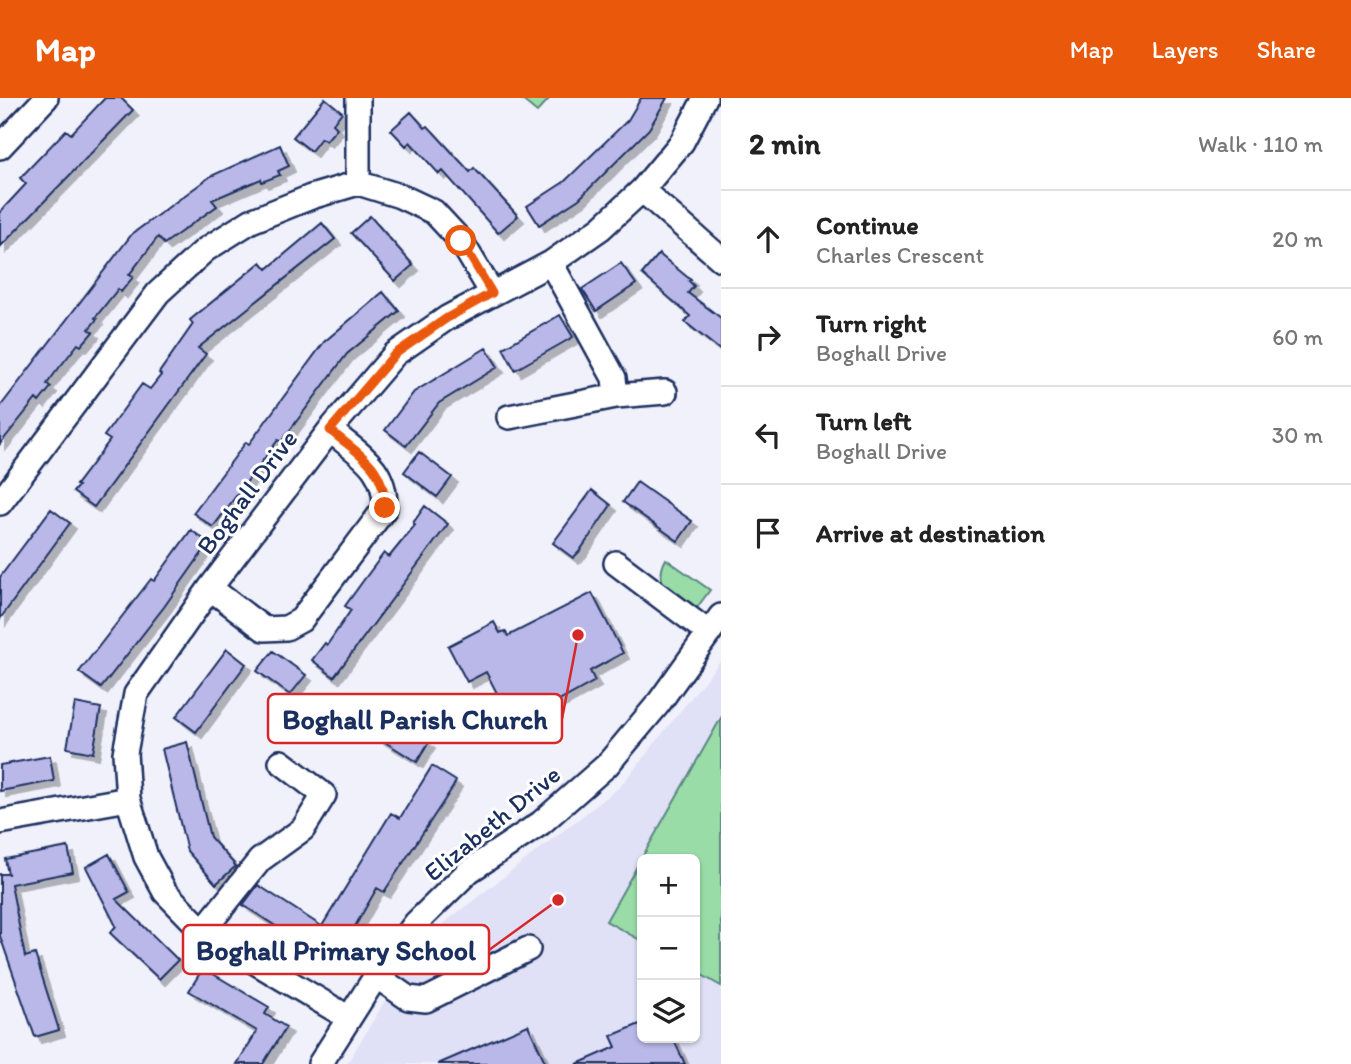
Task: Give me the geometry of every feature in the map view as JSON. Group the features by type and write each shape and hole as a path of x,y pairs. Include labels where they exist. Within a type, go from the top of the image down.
{"street":[{"path":"0,148 46,98"},
{"path":"358,98 358,183"},
{"name":"Boghall Drive","path":"349,1018 203,931 166,892 146,857 128,799 125,753 136,694 210,588 330,430 395,354 447,318 551,263 601,228 642,190 682,142 705,98"},
{"path":"0,503 158,293 205,250 251,221 312,197 358,183 400,196 434,212 461,241 492,293"},
{"path":"642,190 721,259"},
{"path":"551,263 614,378 615,396"},
{"path":"509,417 615,396 665,392"},
{"name":"Boghall Drive","path":"210,588 264,629 286,628 301,620 385,508 385,490 377,470 330,430"},
{"name":"Elizabeth Drive","path":"320,1064 376,976 415,923 469,871 541,823 607,765 658,704 715,624 616,563"},
{"path":"203,931 260,860 303,829 324,795 281,762"},
{"path":"0,822 128,799"},
{"path":"376,976 408,998 426,1000 528,949"}],"shaded area":[{"path":"721,660 721,1064 347,1064 421,941 620,787"}],"green space":[{"path":"520,98 550,98 537,112"},
{"path":"666,559 710,590 696,609 673,595 663,584 661,577"},
{"path":"721,718 721,986 700,974 700,854 644,854"},
{"path":"637,866 637,938 606,921"}],"building":[{"path":"105,98 121,98 133,110 0,247 0,212 26,184 20,178 66,130 71,134"},
{"path":"325,98 342,112 333,124 337,128 326,141 321,138 311,151 293,137"},
{"path":"641,98 667,98 649,129 579,199 539,225 527,206 564,182 628,120"},
{"path":"411,112 425,128 428,126 470,172 474,168 518,216 498,233 443,171 439,174 410,142 406,146 391,130"},
{"path":"280,145 289,166 278,171 280,175 262,182 261,179 212,200 217,206 164,244 158,237 129,275 133,277 121,292 118,289 95,318 97,319 89,329 93,332 81,346 78,344 47,384 51,387 39,402 36,399 0,444 0,407 132,234 211,176"},
{"path":"370,216 413,265 395,281 351,233"},
{"path":"322,223 335,239 198,348 206,354 94,507 73,492 110,440 104,436 142,384 150,389 161,375 159,373 193,324 190,320 261,262 267,269"},
{"path":"659,254 691,280 689,281 694,286 688,293 721,318 721,351 685,322 690,316 642,274"},
{"path":"621,263 636,284 596,311 582,289"},
{"path":"383,292 399,311 347,354 213,527 193,513 246,442 249,444 324,342"},
{"path":"560,315 573,337 515,370 503,348"},
{"path":"486,348 498,367 439,403 406,446 385,430 414,392"},
{"path":"419,452 452,477 437,497 404,472"},
{"path":"637,482 692,521 678,541 623,502"},
{"path":"592,490 611,505 573,558 553,543"},
{"path":"425,506 448,524 334,677 312,660 325,643 327,645 351,610 345,606 363,581 384,553 389,557 415,525 413,523"},
{"path":"51,509 70,523 0,619 0,577"},
{"path":"191,530 209,543 164,607 101,688 79,672 151,579 154,581"},
{"path":"592,593 623,653 590,671 595,681 514,726 486,672 467,682 448,646 494,622 500,633 505,631 508,636"},
{"path":"227,649 246,664 196,732 176,717"},
{"path":"273,651 306,675 290,695 257,671"},
{"path":"75,703 101,708 93,753 67,748"},
{"path":"380,713 429,742 417,762 369,732"},
{"path":"187,742 210,837 236,866 216,884 187,851 162,749"},
{"path":"50,756 54,781 0,791 0,765"},
{"path":"432,766 456,781 453,787 384,892 377,888 350,935 347,933 344,940 322,926 391,813 400,818"},
{"path":"68,847 73,872 11,884 25,957 35,954 59,1030 35,1037 0,936 0,874 8,874 5,859"},
{"path":"109,854 129,892 116,899 178,960 159,979 110,933 116,926 86,867"},
{"path":"258,885 326,929 313,950 243,905"},
{"path":"203,968 269,1007 265,1014 286,1027 263,1064 237,1064 257,1031 189,991"},
{"path":"528,1025 546,1064 438,1064"},
{"path":"637,1025 637,1043 675,1043 685,1064 577,1064 616,1047 611,1036"}],"place":[{"name":"Boghall Parish Church","path":"578,635"},
{"name":"Boghall Primary School","path":"558,900"}],"route":[{"path":"385,508 385,490 377,470 330,430 395,354 447,318 492,293 461,241"}]}
